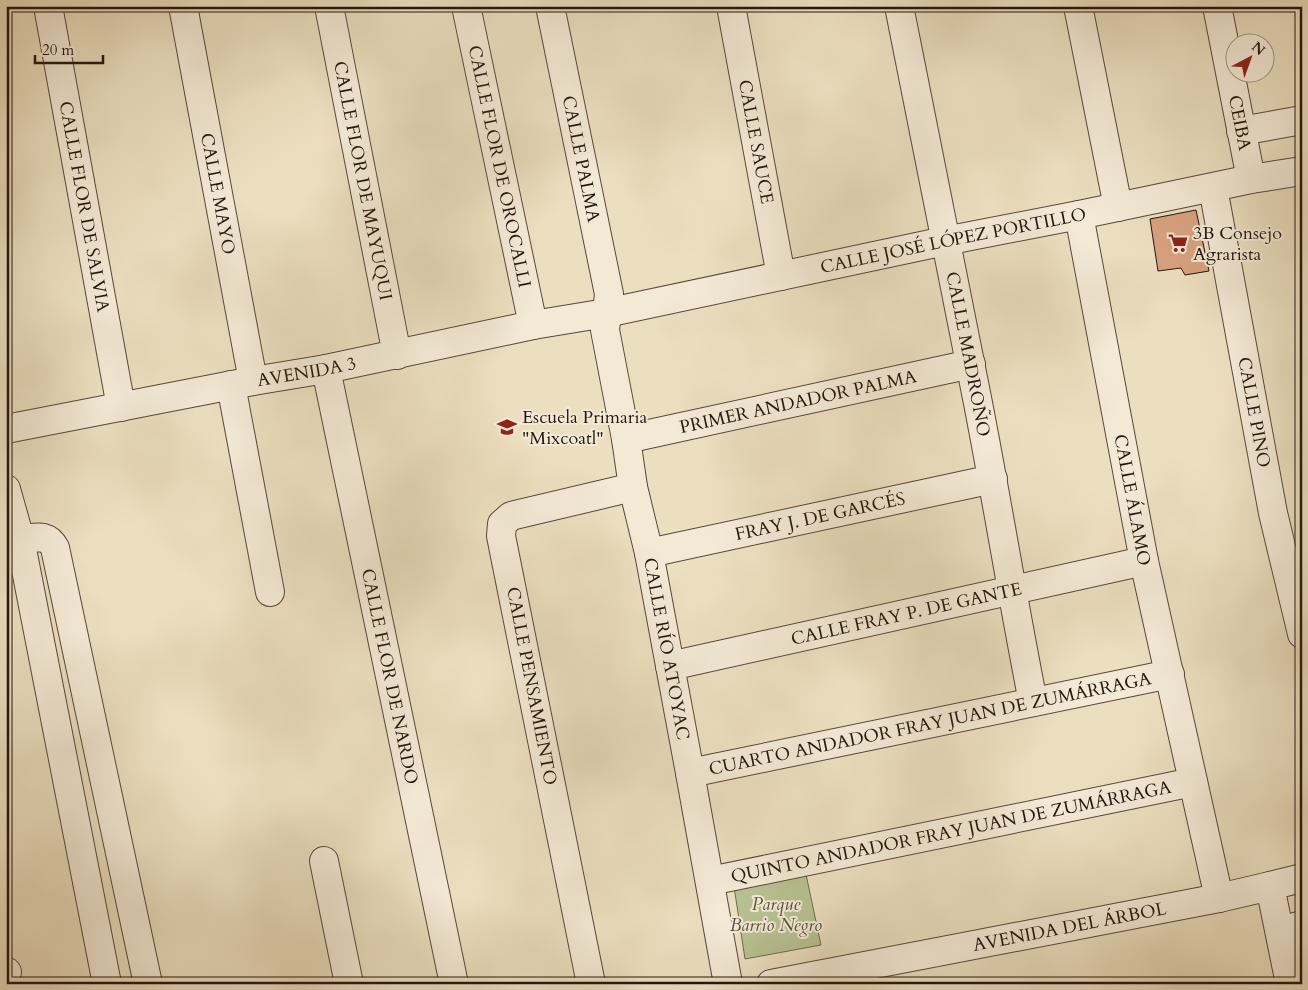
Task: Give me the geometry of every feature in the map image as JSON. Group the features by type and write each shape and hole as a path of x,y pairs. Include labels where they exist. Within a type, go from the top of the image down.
{"street":[{"name":"CALLE FLOR DE SALVIA","path":"48,6 121,407"},
{"name":"CALLE MAYO","path":"183,6 242,383 270,592"},
{"name":"CALLE FLOR DE MAYUQUI","path":"329,6 397,355"},
{"name":"CALLE FLOR DE OROCALLI","path":"466,6 533,325"},
{"name":"CALLE PALMA","path":"550,6 609,294 606,313"},
{"name":"CALLE SAUCE","path":"730,6 781,276"},
{"name":"CALLE MADROÑO","path":"899,6 971,364 993,479 1011,591 1033,702"},
{"path":"1078,6 1118,207"},
{"name":"CEIBA","path":"1223,7 1241,130 1251,179"},
{"path":"1241,130 1302,120"},
{"name":"CALLE JOSÉ LÓPEZ PORTILLO","path":"606,313 945,241 1251,179 1302,171"},
{"name":"CALLE PINO","path":"1213,188 1273,513 1302,634"},
{"name":"CALLE ÁLAMO","path":"1079,215 1144,561 1219,898"},
{"name":"AVENIDA 3","path":"6,429 397,355 533,325 606,313"},
{"name":"CALLE RÍO ATOYAC","path":"606,313 605,330 634,487 649,553 728,984"},
{"name":"PRIMER ANDADOR PALMA","path":"626,439 971,364"},
{"name":"CALLE FLOR DE NARDO","path":"326,369 454,984"},
{"name":"FRAY J. DE GARCÉS","path":"649,553 993,479"},
{"name":"CALLE PENSAMIENTO","path":"591,984 501,536 502,524 511,516 634,487"},
{"path":"6,490 20,539 106,984"},
{"path":"20,539 43,537 51,541 56,548 148,984"},
{"name":"CALLE FRAY P. DE GANTE","path":"670,666 1144,561"},
{"name":"CUARTO ANDADOR FRAY JUAN DE ZUMÁRRAGA","path":"690,773 1170,674"},
{"name":"QUINTO ANDADOR FRAY JUAN DE ZUMÁRRAGA","path":"710,882 1193,782"},
{"path":"324,861 349,984"},
{"name":"AVENIDA DEL ÁRBOL","path":"771,984 872,974 1302,878"},
{"path":"1270,886 1291,928 1290,984"}],"green space":[{"name":"Parque Barrio Negro","path":"804,865 821,945 745,959 733,880"}],"building":[{"name":"3B Consejo Agrarista","path":"1196,210 1209,271 1185,275 1181,268 1158,271 1150,219"}],"place":[{"name":"3B Consejo Agrarista","path":"1178,243"},
{"name":"Escuela Primaria \"Mixcoatl\"","path":"507,427"}]}
